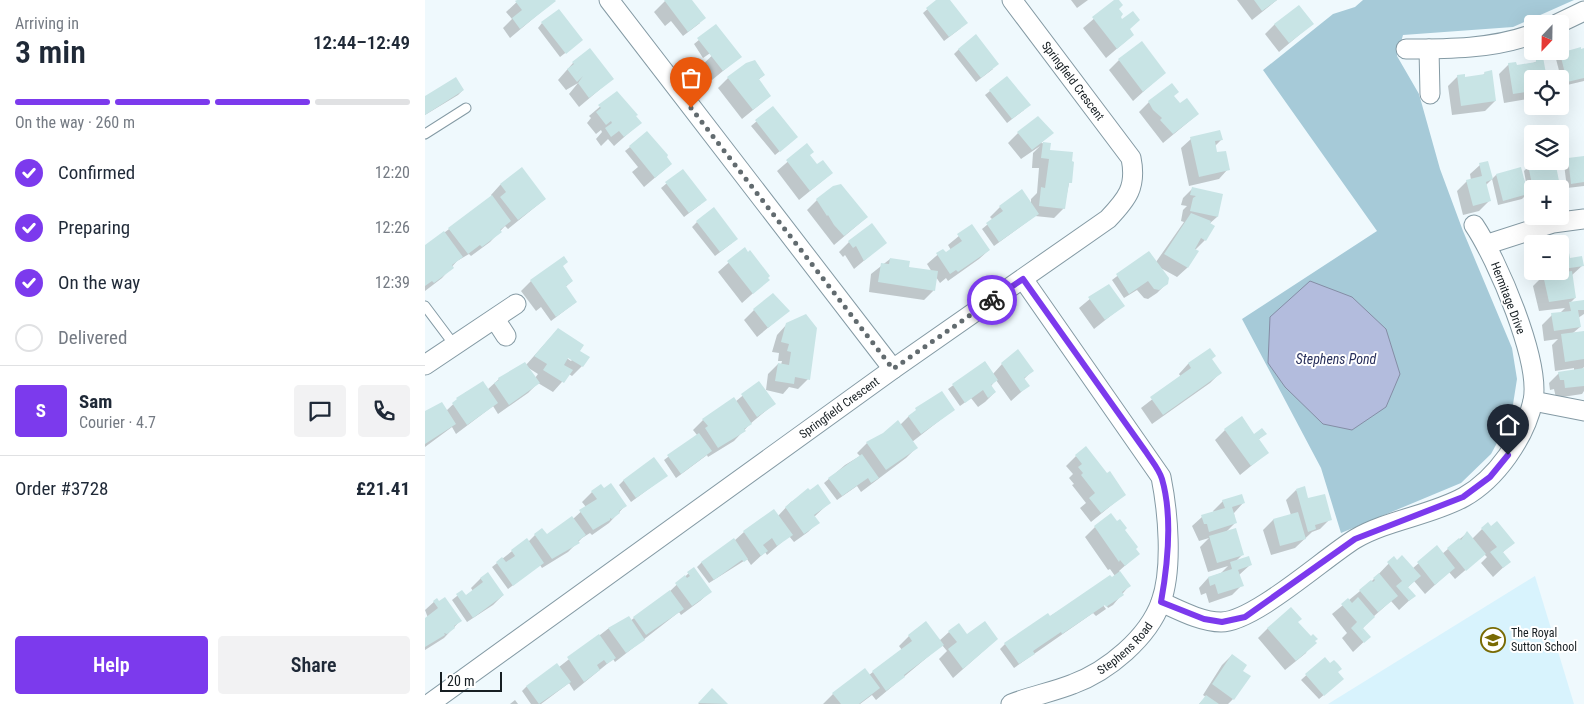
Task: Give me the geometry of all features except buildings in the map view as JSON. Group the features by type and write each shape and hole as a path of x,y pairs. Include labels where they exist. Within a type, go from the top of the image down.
{"street":[{"path":"609,0 893,369"},
{"name":"Springfield Crescent","path":"429,704 893,369 1107,219 1124,202 1135,173 1131,158 1012,0"},
{"path":"1569,18 1584,11"},
{"path":"1406,49 1479,46 1524,37"},
{"path":"1429,49 1430,94"},
{"path":"1488,244 1553,223 1584,218"},
{"name":"Hermitage Drive","path":"1161,602 1204,619 1222,622 1245,617 1355,539 1463,497 1490,477 1517,443 1533,401 1533,377 1521,327 1488,244 1474,225"},
{"name":"Stephens Road","path":"1011,704 1075,684 1120,657 1143,634 1161,602 1166,572 1167,546 1166,502 1161,476 1023,279"},
{"path":"425,365 516,304"},
{"path":"495,319 505,336"},
{"path":"1533,401 1584,411"}],"lane":[{"path":"425,134 466,108"},
{"path":"425,306 455,346"}],"shaded area":[{"path":"1363,0 1574,0 1540,15 1524,15 1524,22 1513,27 1403,35 1397,56 1419,94 1440,169 1463,231 1512,348 1517,379 1511,417 1491,454 1461,483 1341,533 1321,468 1242,319 1377,231 1263,70 1333,14 1355,7"},
{"name":"The Royal Sutton School","path":"1535,576 1574,704 1328,704"}],"water":[{"name":"Stephens Pond","path":"1310,281 1352,297 1386,329 1400,374 1386,407 1352,430 1323,424 1285,387 1268,363 1270,317"}],"way so far":[{"path":"691,108 893,369 992,300"}],"place":[{"name":"The Royal Sutton School","path":"1493,640"}],"route":[{"path":"992,300 1023,279 1146,452 1161,476 1166,502 1166,572 1161,602 1204,619 1222,622 1245,617 1355,539 1463,497 1490,477 1508,455"}]}
